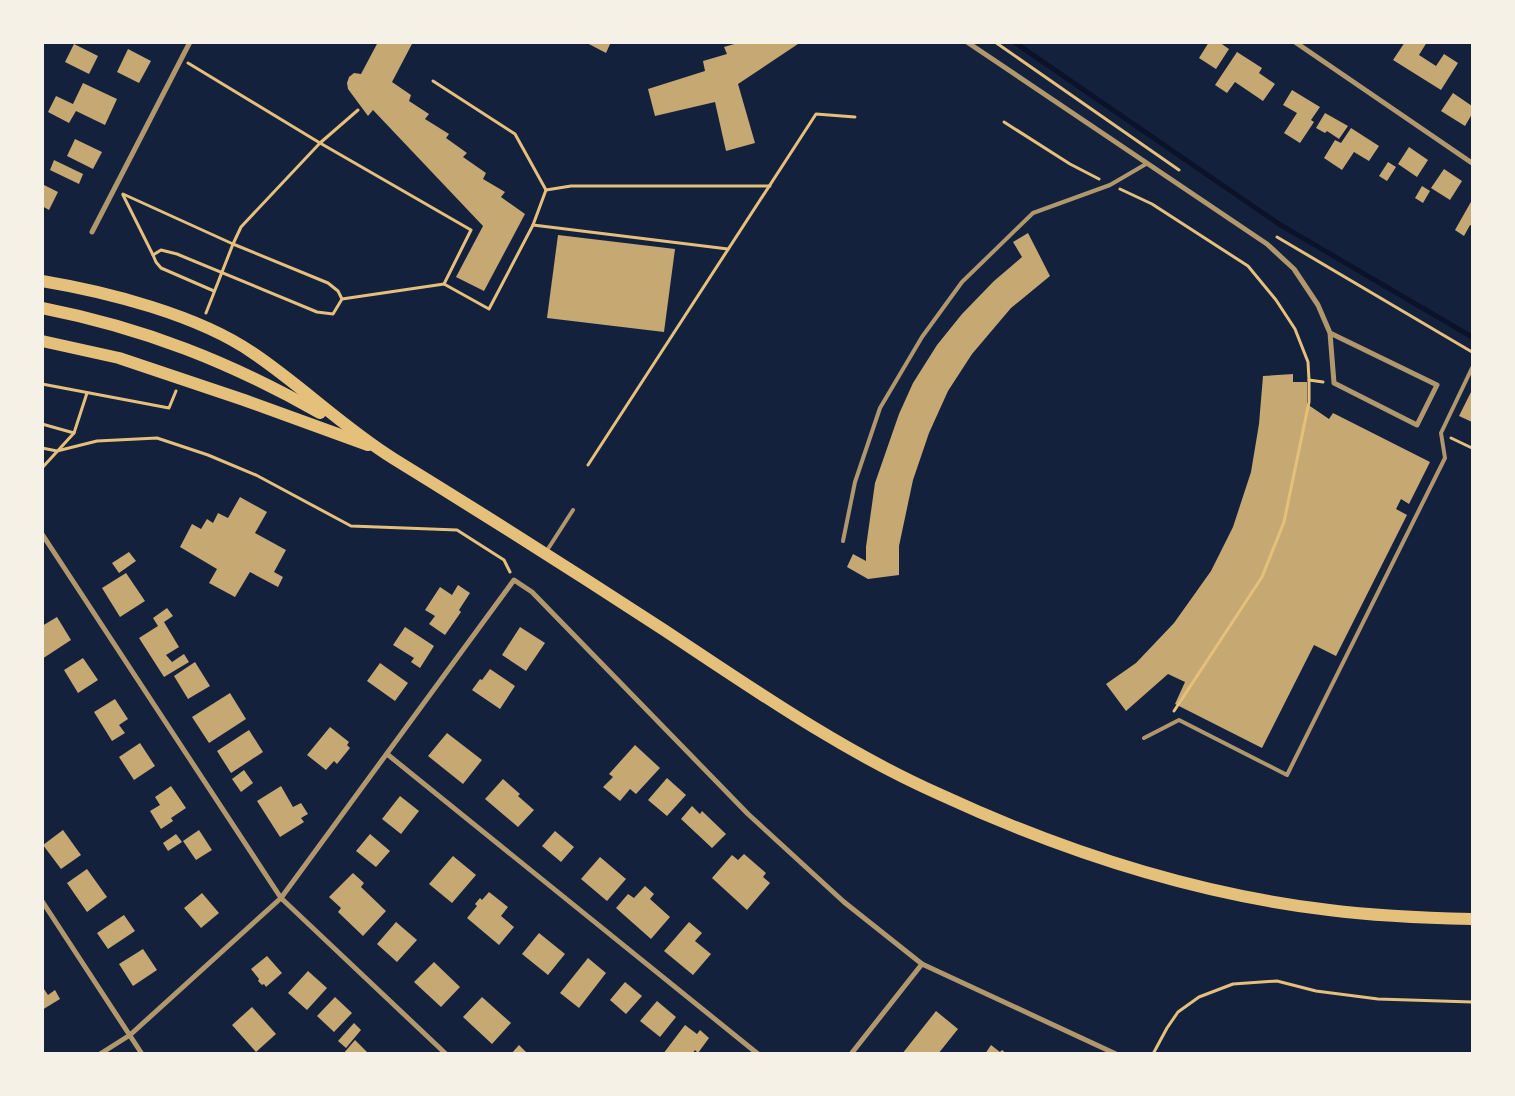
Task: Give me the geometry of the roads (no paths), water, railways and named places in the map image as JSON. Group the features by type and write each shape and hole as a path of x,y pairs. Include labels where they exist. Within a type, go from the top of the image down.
{"main road":[{"path":"42,281 70,286 150,307 226,338 251,352 380,450"},
{"path":"42,308 141,332 214,359 291,396 330,418 546,552 767,698 844,745 937,794 1036,835 1142,871 1250,898 1337,911 1394,916 1472,919"},
{"path":"42,341 119,358 244,400 380,450"}],"street":[{"path":"92,232 190,42"},
{"path":"967,42 1266,244 1294,269 1318,306 1330,333 1334,383 1418,425 1437,385 1330,333"},
{"path":"1295,42 1472,163"},
{"path":"42,534 281,898 446,1054"},
{"path":"100,1054 130,1035 281,898 514,580 532,592 748,814 844,902 922,964 1116,1054"},
{"path":"387,754 758,1054"},
{"path":"42,901 142,1054"},
{"path":"851,1054 922,964"}],"lane":[{"path":"843,541 855,482 880,408 922,337 962,282 1033,213 1110,185 1146,164"},
{"path":"1144,738 1179,720 1287,775 1445,458 1441,433 1472,368"},
{"path":"546,552 573,510"}],"waterway":[{"path":"1014,42 1279,224 1472,337"}]}
